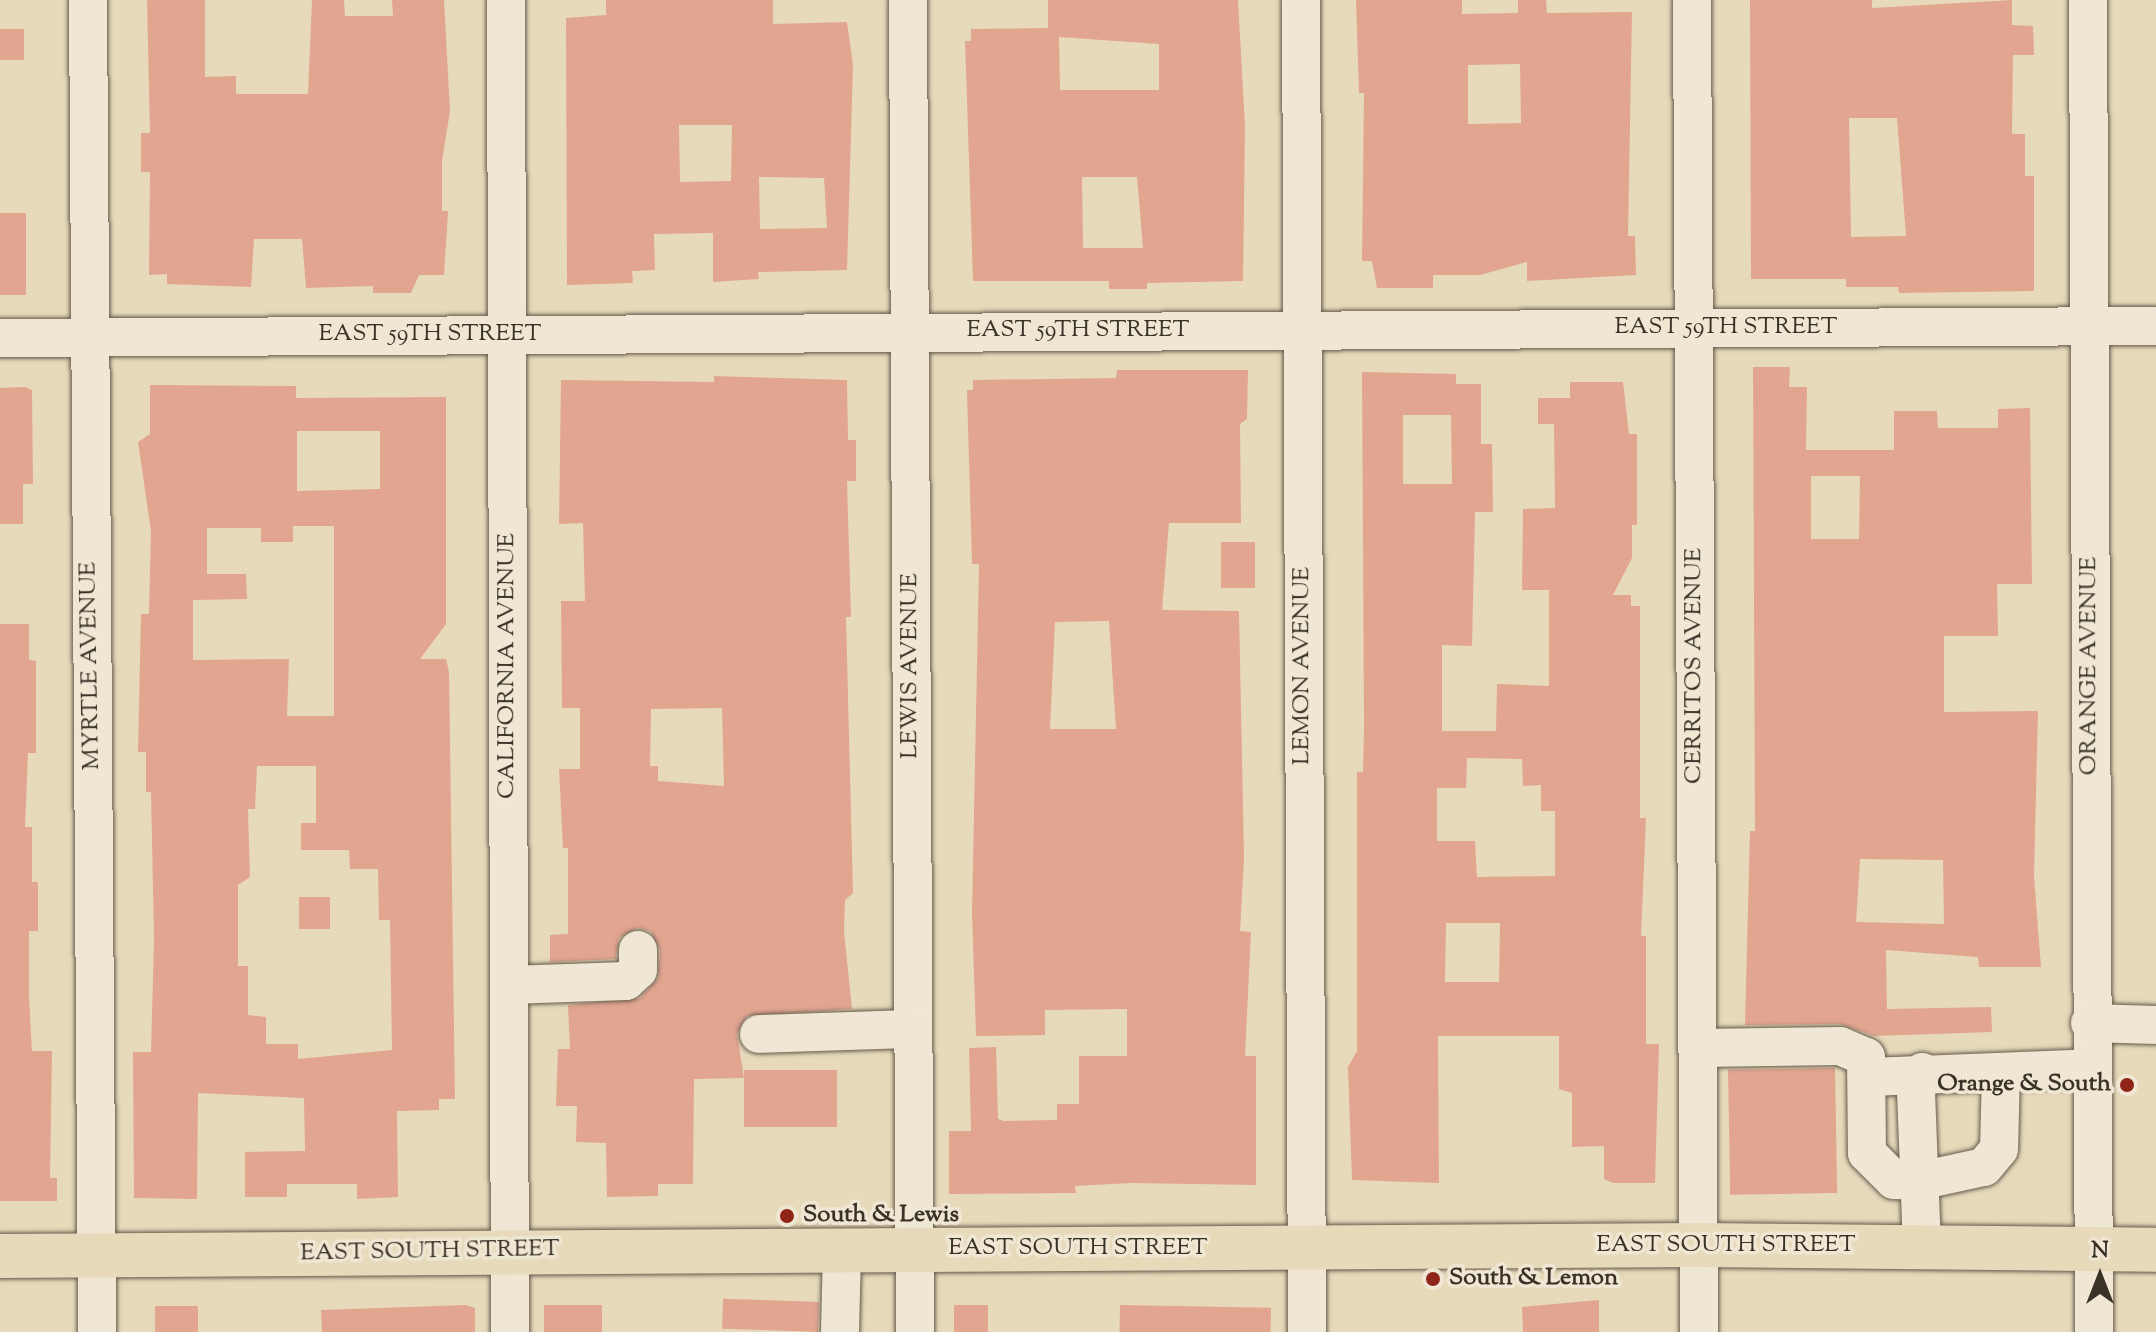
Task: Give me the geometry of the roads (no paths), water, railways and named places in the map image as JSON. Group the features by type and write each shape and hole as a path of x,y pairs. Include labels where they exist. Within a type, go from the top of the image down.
{"main road":[{"name":"EAST SOUTH STREET","path":"0,1256 1699,1245 2156,1250"}],"street":[{"name":"MYRTLE AVENUE","path":"88,0 97,1332"},
{"name":"CALIFORNIA AVENUE","path":"506,0 510,1332"},
{"name":"LEWIS AVENUE","path":"908,0 915,1332"},
{"name":"LEMON AVENUE","path":"1301,0 1307,1332"},
{"name":"CERRITOS AVENUE","path":"1692,0 1699,1332"},
{"name":"ORANGE AVENUE","path":"2088,0 2090,1023 2094,1332"},
{"name":"EAST 59TH STREET","path":"0,338 2156,326"},
{"path":"509,985 626,981 638,970 638,950"},
{"path":"2090,1023 2156,1025"},
{"path":"759,1034 913,1029"},
{"path":"1698,1048 1840,1046 1866,1057 1870,1077 1867,1153 1894,1180 1919,1181 1984,1167 1999,1149 2001,1072"},
{"path":"1870,1077 1922,1072 2091,1068"},
{"path":"1922,1072 1916,1092 1922,1248"},
{"path":"840,1332 842,1250"}],"place":[{"name":"Orange & South","path":"2127,1085"},
{"name":"South & Lewis","path":"787,1216"},
{"name":"South & Lemon","path":"1433,1279"}]}
